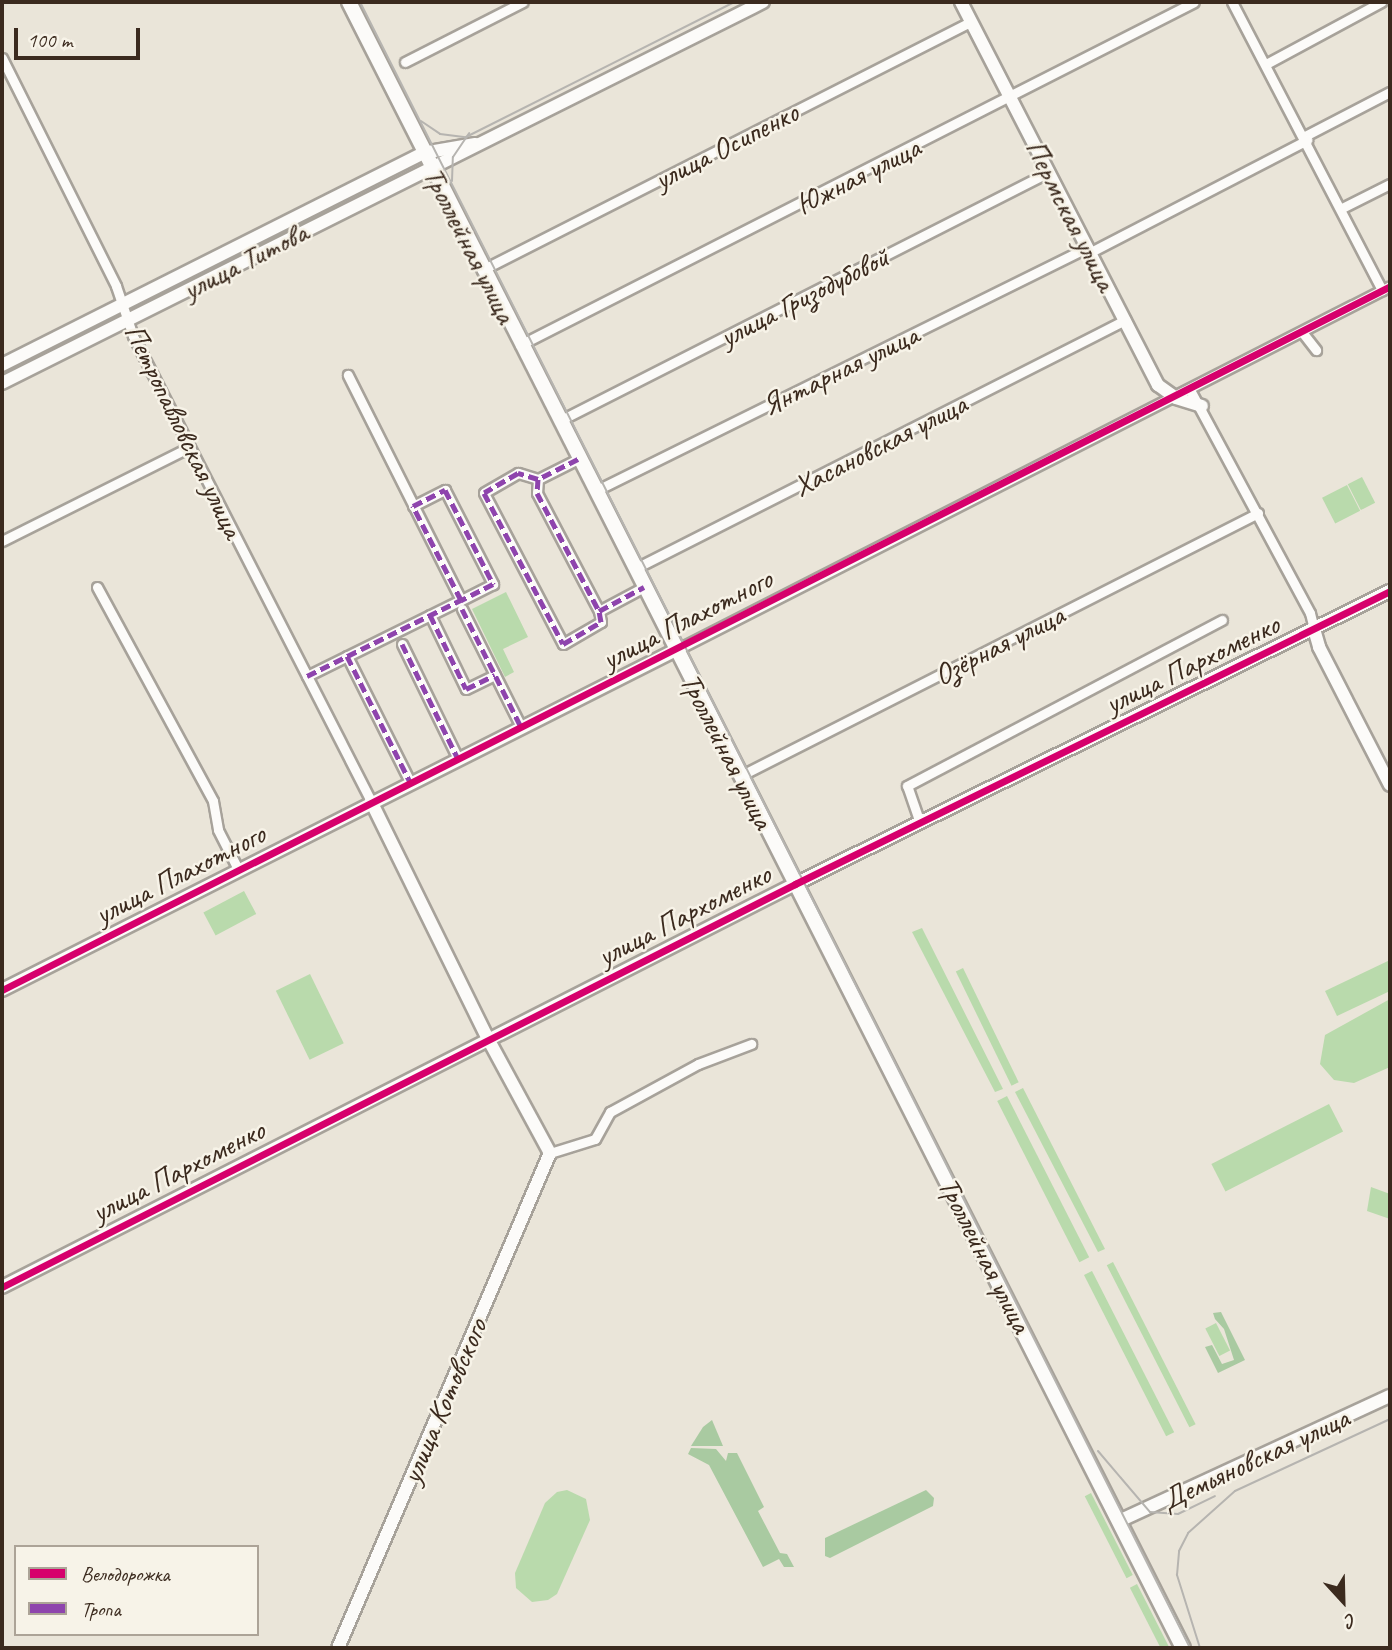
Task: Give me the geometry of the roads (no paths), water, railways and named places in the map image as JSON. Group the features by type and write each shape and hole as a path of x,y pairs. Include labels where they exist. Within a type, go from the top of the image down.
{"main road":[{"name":"Троллейная улица","path":"348,2 1183,1648"}],"street":[{"path":"405,62 523,2"},
{"name":"улица Титова","path":"2,383 430,166 489,142 764,2"},
{"name":"Пермская улица","path":"961,2 1158,385 1176,398 1202,406"},
{"name":"Южная улица","path":"520,345 1010,98 1194,2"},
{"path":"1232,2 1386,288"},
{"path":"1266,64 1381,2"},
{"name":"улица Осипенко","path":"482,270 970,22"},
{"name":"Петропавловская улица","path":"2,58 124,303 126,321 371,802"},
{"name":"Янтарная улица","path":"594,491 1088,250 1390,92"},
{"name":"улица Титова","path":"2,365 423,153 489,142"},
{"name":"улица Гризодубовой","path":"559,421 1049,172"},
{"path":"1342,208 1390,184"},
{"name":"улица Плахотного","path":"2,990 1176,398 1386,288"},
{"name":"Хасановская улица","path":"635,569 1125,320"},
{"path":"1302,332 1316,350"},
{"path":"348,374 521,727"},
{"path":"1190,390 1202,406 1258,513 1314,629 1319,647 1390,785"},
{"path":"2,541 190,447"},
{"path":"538,480 537,493 599,611 601,622 563,643 484,493 518,473 538,480 578,458"},
{"path":"307,677 430,615 462,604 493,584 445,490 414,506"},
{"name":"Озёрная улица","path":"740,776 1258,513"},
{"path":"97,587 212,801 218,830 238,869"},
{"path":"599,611 644,587"},
{"name":"улица Пархоменко","path":"2,1287 794,884 1390,591"},
{"path":"430,615 467,689 495,675"},
{"path":"920,822 907,786 1222,620"},
{"path":"402,644 458,759"},
{"path":"347,656 411,782"},
{"path":"371,802 488,1039 550,1153 595,1139 610,1112 698,1064 751,1044"},
{"name":"улица Котовского","path":"338,1648 550,1153"},
{"name":"Демьяновская улица","path":"1119,1521 1390,1396"}],"tram line":[{"path":"360,2 1190,1648"},
{"path":"421,121 440,134 466,137 735,2"},
{"path":"452,181 453,157 469,133"},
{"path":"1200,1648 1177,1575 1179,1551 1188,1533 1235,1491 1390,1419"},
{"path":"1098,1451 1150,1512 1178,1514 1215,1496"}]}
